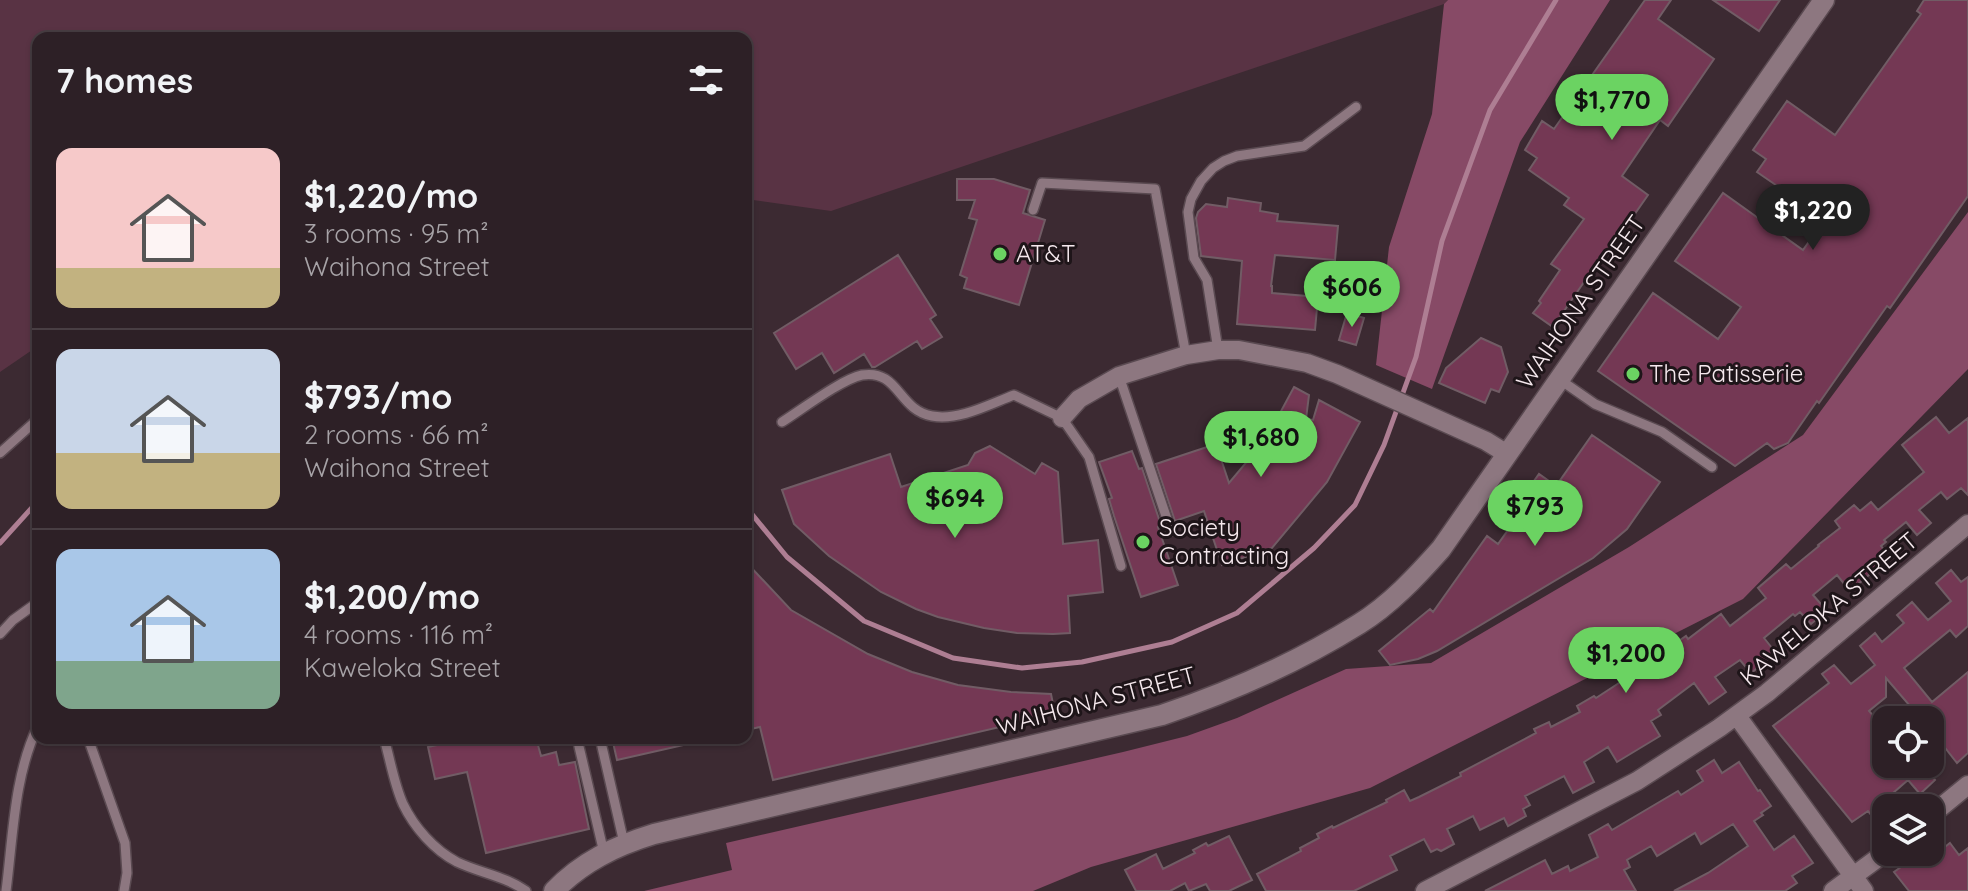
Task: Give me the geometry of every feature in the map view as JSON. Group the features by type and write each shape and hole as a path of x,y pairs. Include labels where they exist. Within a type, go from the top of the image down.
{"street":[{"name":"WAIHONA STREET","path":"554,891 569,876 604,853 654,834 1162,715 1248,682 1360,623 1420,573 1441,549 1824,0"},
{"path":"1062,418 1079,399 1119,376 1186,355 1239,350 1307,363 1440,420 1507,454"},
{"name":"KAWELOKA STREET","path":"1425,891 1637,781 1737,716 1968,524"},
{"path":"1737,716 1859,884"},
{"path":"1944,805 1968,785"},
{"path":"1833,891 1859,884 1874,866"}],"lane":[{"path":"1218,350 1207,280 1194,258 1188,212 1201,181 1213,168 1237,156 1304,146 1356,107"},
{"path":"1033,210 1042,183 1155,189 1186,355"},
{"path":"782,422 848,380 863,375 878,376 891,382 916,411 932,416 962,414 1014,395 1062,418 1089,457 1121,566"},
{"path":"1119,376 1171,531"},
{"path":"1559,379 1595,404 1662,432 1712,467"},
{"path":"0,453 32,424"},
{"path":"0,634 32,606"},
{"path":"6,891 21,774 32,738"},
{"path":"90,744 125,843 127,873 124,891"},
{"path":"386,744 403,803 414,823 431,843 457,862 515,883 526,891"},
{"path":"578,744 604,853"},
{"path":"601,744 624,843"}],"shaded area":[{"path":"0,0 1448,0 1444,4 831,211 752,200 752,32 32,32 32,350 0,372"},
{"path":"1448,0 1610,0 1520,142 1432,389 1376,365 1389,247 1432,114 1444,4"},
{"path":"1968,212 1968,369 1743,599 1370,788 1091,867 1033,891 644,891 732,870 726,843 1187,736 1237,718 1346,669 1431,663 1629,547 1803,435"}],"building":[{"path":"1645,0 1671,0 1658,19 1714,59 1668,126 1660,120 1622,176 1648,195 1553,327 1533,313 1560,270 1551,264 1584,219 1564,205 1569,198 1529,170 1537,158 1525,150 1542,121 1554,129"},
{"path":"1713,0 1780,0 1759,31"},
{"path":"1924,0 1968,0 1968,196 1890,308 1887,306 1788,443 1774,449 1767,443 1735,466 1598,371 1653,293 1718,339 1741,307 1675,261 1723,193 1803,250 1825,219 1757,172 1766,159 1753,150 1787,101 1835,135 1921,14 1917,11"},
{"name":"AT&T","path":"957,179 994,179 1030,190 1023,213 1045,220 1019,305 964,288 967,278 960,275 977,220 969,218 975,200 957,200"},
{"path":"1228,198 1261,203 1260,211 1278,214 1277,221 1338,226 1335,260 1275,255 1272,293 1318,297 1315,330 1237,324 1242,261 1201,256 1196,218 1206,204 1227,207"},
{"path":"898,255 936,315 930,319 942,337 922,349 917,341 875,367 864,354 834,373 822,353 796,369 774,333"},
{"path":"1347,313 1364,318 1356,345 1339,340"},
{"path":"1481,338 1501,347 1508,372 1499,392 1491,389 1485,403 1439,383 1446,368"},
{"path":"1294,387 1309,395 1306,419 1313,420 1319,400 1360,422 1327,482 1272,548 1222,565 1204,511 1175,521 1156,464 1216,444 1229,483 1266,439"},
{"path":"1936,417 1949,433 1968,418 1968,495 1961,488 1947,499 1941,492 1919,510 1931,523 1917,535 1906,522 1884,540 1886,542 1881,546 1890,557 1850,591 1837,575 1813,595 1827,611 1811,624 1800,612 1795,616 1793,614 1764,638 1776,653 1751,673 1740,660 1715,677 1726,692 1709,704 1694,683 1658,710 1661,715 1651,721 1660,736 1617,762 1608,747 1584,762 1594,782 1573,793 1564,776 1525,796 1530,805 1523,809 1526,816 1508,826 1504,818 1480,830 1473,816 1447,829 1454,844 1431,852 1424,839 1390,856 1397,870 1354,891 1266,891 1257,874 1301,851 1300,848 1319,838 1317,834 1387,802 1404,790 1410,801 1419,797 1536,733 1534,729 1549,722 1551,727 1580,712 1577,706 1594,696 1596,698 1721,614 1730,626 1766,598 1758,588 1786,564 1791,569 1840,528 1835,521 1854,505 1860,511 1871,502 1878,510 1924,472 1902,445"},
{"path":"1592,435 1660,482 1627,529 1593,558 1437,651 1390,665 1379,651 1430,609 1433,612 1487,536 1498,544 1535,492 1529,488 1539,474 1556,486"},
{"path":"990,446 1035,474 1042,463 1058,472 1063,544 1098,540 1103,592 1068,596 1070,633 1017,633 984,628 938,617 881,592 829,556 794,524 782,490 890,454 901,487 968,465 975,453"},
{"name":"Society Contracting","path":"1132,451 1139,469 1142,468 1178,585 1141,597 1099,462"},
{"path":"752,568 791,610 868,654 912,672 958,685 1051,694 1055,714 773,780 760,727 752,729"},
{"path":"1951,570 1961,582 1968,577 1968,626 1956,637 1950,630 1904,668 1932,702 1968,672 1968,753 1957,763 1944,747 1944,706 1910,706 1886,678 1886,697 1869,711 1872,715 1872,778 1935,780 1920,794 1908,780 1892,794 1872,794 1872,816 1868,811 1852,822 1773,726 1829,683 1822,674 1834,665 1851,684 1875,665 1860,646 1875,633 1882,642 1904,623 1897,615 1912,602 1928,620 1951,601 1936,583"},
{"path":"442,744 538,744 541,756 556,752 559,765 575,762 589,829 486,853 467,772 435,779 428,747"},
{"path":"613,744 688,744 617,760"},
{"path":"1714,760 1722,773 1739,762 1771,806 1754,821 1774,850 1794,836 1813,863 1792,876 1797,883 1785,891 1674,891 1748,846 1733,824 1701,844 1695,833 1657,856 1651,846 1627,860 1630,867 1624,870 1636,891 1485,891 1545,860 1552,874 1568,866 1570,871 1598,857 1589,835 1608,824 1612,830 1678,791 1681,795 1703,781 1697,771"},
{"path":"1229,836 1252,880 1229,891 1210,891 1206,884 1189,891 1185,883 1170,891 1136,891 1125,870 1156,854 1163,869 1195,853 1193,850 1206,843 1208,846"},
{"path":"1950,843 1959,855 1968,848 1968,891 1909,891 1894,872 1902,866 1944,866 1944,848"}],"waterway":[{"path":"752,514 787,557 864,621 953,658 1022,668 1082,662 1172,642 1237,613 1314,548 1355,505 1384,445 1416,357 1442,241 1490,110 1556,0"},
{"path":"0,543 32,508"}],"place":[{"name":"AT&T","path":"1000,254"},
{"name":"The Patisserie","path":"1633,374"},
{"name":"Society Contracting","path":"1143,542"}]}
